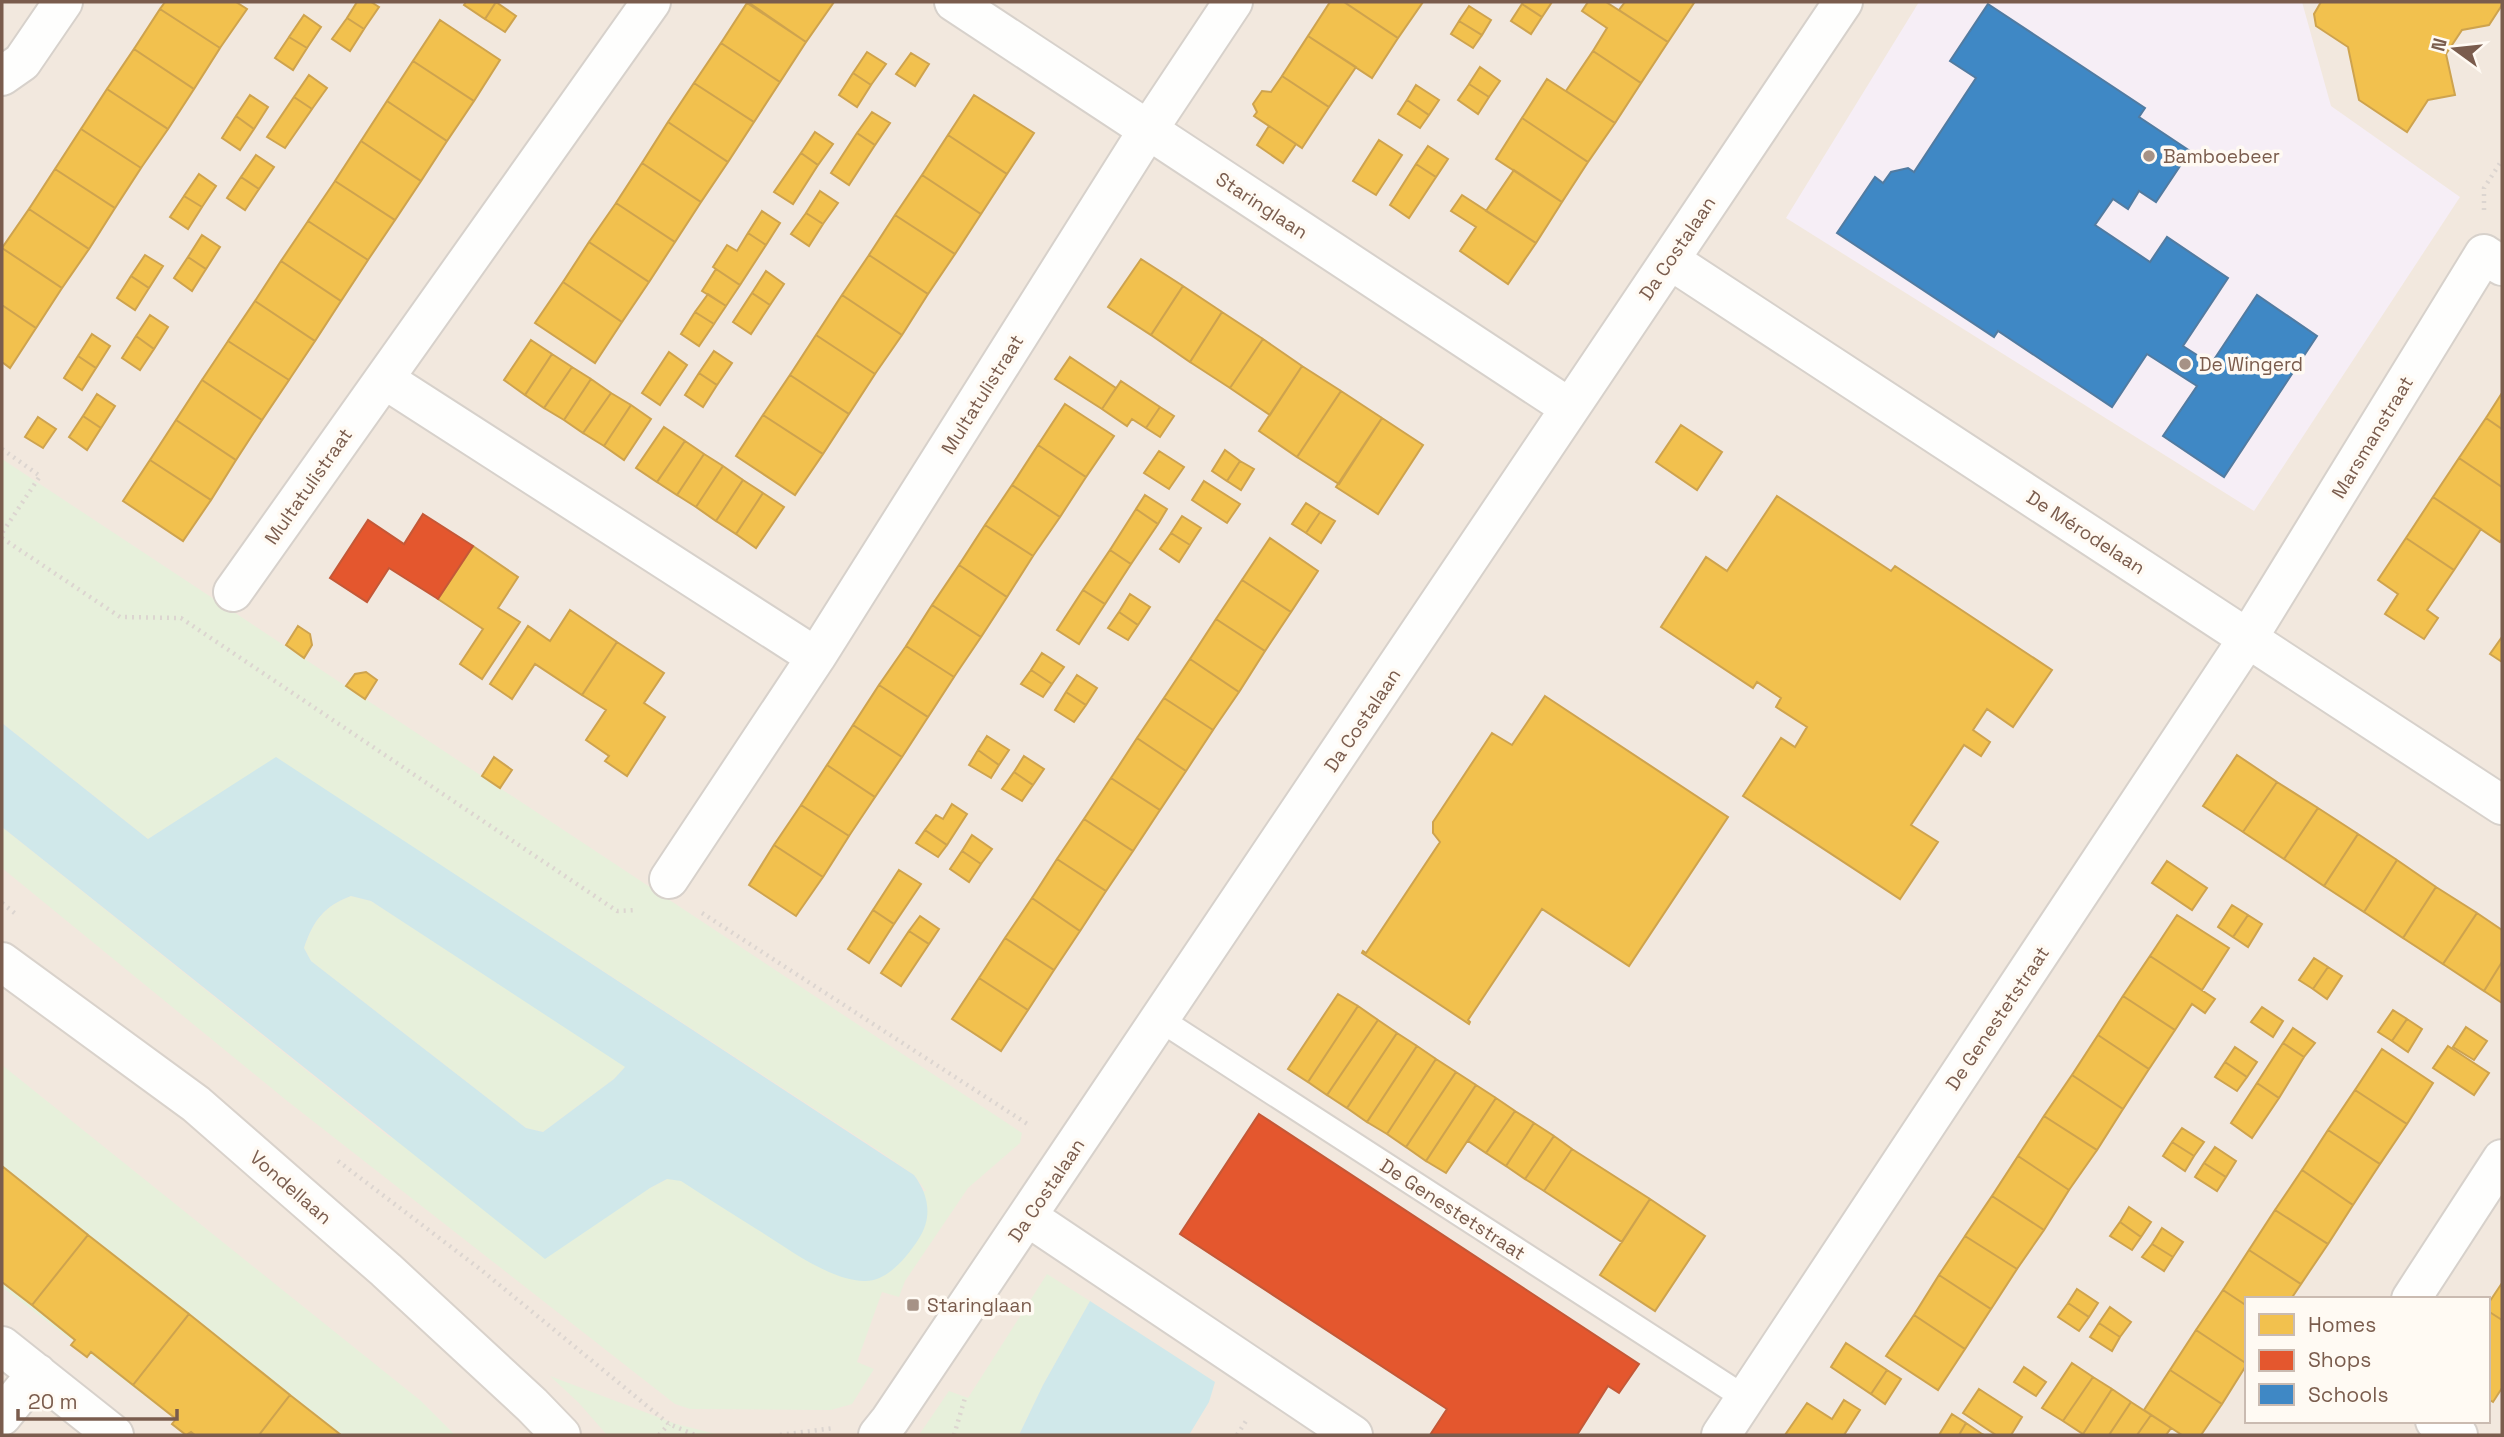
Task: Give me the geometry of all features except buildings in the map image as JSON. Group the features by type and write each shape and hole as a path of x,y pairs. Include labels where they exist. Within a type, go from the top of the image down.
{"street":[{"path":"2,76 22,62 62,2"},
{"name":"Multatulistraat","path":"233,592 651,2"},
{"name":"Staringlaan","path":"954,2 1570,408"},
{"name":"Multatulistraat","path":"668,879 816,657 1148,130 1233,2"},
{"name":"Da Costalaan","path":"878,1435 1161,1020 1843,2"},
{"name":"Marsmanstraat","path":"2248,639 2484,254 2502,266"},
{"name":"De Mérodelaan","path":"1670,260 2502,805"},
{"path":"384,379 816,657"},
{"name":"De Genestetstraat","path":"1721,1435 2248,639"},
{"name":"Vondellaan","path":"2,962 196,1104 386,1270 561,1435"},
{"path":"2412,1297 2502,1159"},
{"path":"1028,1217 1353,1435"},
{"path":"2,1346 114,1435"},
{"path":"2,1416 37,1373"},
{"path":"2438,1423 2458,1435"}],"lane":[{"name":"De Genestetstraat","path":"1161,1020 1745,1398"}],"path":[{"path":"2,449 40,476 2,536 120,617 181,618 617,911 645,910"},
{"path":"696,909 1071,1153"},
{"path":"659,1435 670,1424"}],"shaded area":[{"path":"2,2 2502,2 2502,1435 2,1435"},
{"name":"De Wingerd","path":"1919,2 2302,2 2331,106 2460,197 2254,511 1786,218"}],"green space":[{"path":"2,459 1022,1133 1020,1143 968,1188 905,1281 899,1297 882,1292 857,1362 874,1369 852,1404 831,1410 690,1409 675,1404 286,1100 2,868 2,827 389,1137 650,1188 667,1179 926,1191 914,1175 881,1152 276,758 148,839 2,723"},
{"path":"351,896 371,901 626,1066 614,1079 543,1132 526,1128 311,961 304,948 311,930 327,910"},
{"path":"2,1065 421,1401 455,1435 196,1435 2,1287"},
{"path":"1047,1274 1090,1301 1043,1385 1019,1435 919,1435 949,1391 968,1398"},
{"path":"550,1376 676,1424 720,1435 607,1435"}],"water":[{"path":"2,723 148,839 276,757 914,1175 926,1199 927,1215 923,1232 908,1254 888,1273 872,1280 851,1279 809,1262 681,1181 667,1179 545,1259 2,827","holes":["351,896 371,901 625,1067 614,1079 543,1132 526,1128 311,961 304,948 311,930 321,916"]},
{"path":"1090,1301 1215,1382 1209,1402 1189,1435 1019,1435 1043,1385"}],"place":[{"name":"Bamboebeer","path":"2149,156"},
{"name":"De Wingerd","path":"2185,364"},
{"name":"Staringlaan","path":"913,1305"}]}
